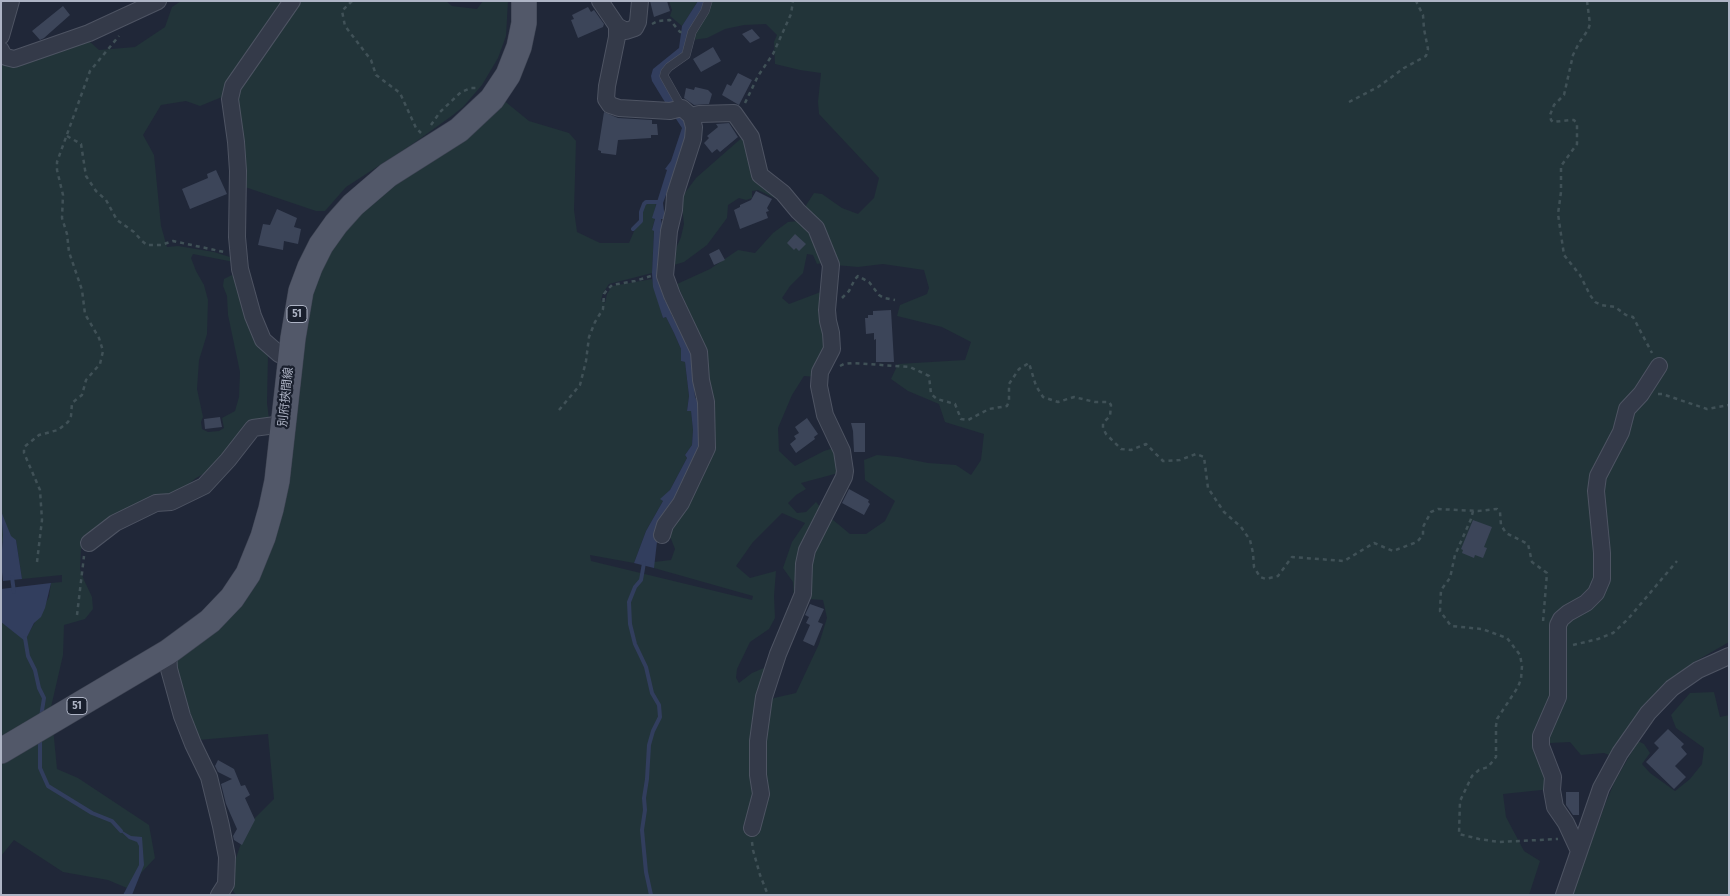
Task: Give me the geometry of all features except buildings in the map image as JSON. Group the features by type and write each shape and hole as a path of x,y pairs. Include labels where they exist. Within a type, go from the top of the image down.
{"main road":[{"name":"別府挾間線","path":"1,751 160,657 210,621 232,598 248,574 263,537 271,509 277,481 290,358 301,291 321,244 336,224 369,190 388,175 459,130 492,99 515,61 522,35 524,6"}],"street":[{"path":"1,36 11,1"},
{"path":"1,50 6,57 14,59 89,33 158,1"},
{"path":"290,358 279,354 263,340 240,269 237,237 238,171 230,92 292,1"},
{"path":"600,1 618,26 626,31 635,28 640,16 640,1"},
{"path":"618,26 606,86 608,102 612,107 681,111 699,114 734,113 751,137 760,175 788,197 798,211 816,228 824,251 829,259 831,272 827,310 832,349 820,372 819,386 824,415 842,451 845,471 844,477 807,550 804,564 803,594 778,654 764,697 758,741 758,775 761,794 752,828"},
{"path":"662,535 665,525 681,503 707,448 706,402 701,380 699,352 672,295 666,276 674,195 693,139 694,127 681,111"},
{"path":"1579,851 1566,823 1555,808 1552,790 1553,777 1542,746 1542,736 1558,697 1558,625 1561,619 1568,613 1586,603 1596,593 1602,579 1596,491 1598,476 1621,432 1627,409 1659,366"},
{"path":"89,543 115,523 156,503 171,502 204,486 228,460 253,428 283,424"},
{"path":"1564,895 1601,788 1620,753 1648,713 1672,688 1698,670 1729,656"},
{"path":"160,657 169,669 182,716 209,777 227,857 226,884 219,895"}],"lane":[{"path":"681,111 664,76 669,67 686,55 692,32 705,11 708,1"}],"path":[{"path":"352,1 342,11 345,26 370,60 376,75 400,93 416,128 424,137"},
{"path":"734,113 746,102 758,76 773,54 791,14 793,1"},
{"path":"1349,102 1378,87 1404,68 1426,56 1428,49 1423,15 1416,1"},
{"path":"1587,1 1590,24 1573,55 1564,95 1554,105 1550,115 1554,122 1574,120 1577,124 1577,144 1561,166 1562,192 1558,214 1564,255 1580,275 1595,302 1615,307 1626,315 1633,317 1659,366"},
{"path":"36,562 42,520 40,490 24,453 24,447 39,435 58,430 68,422 71,416 72,403 82,395 86,380 100,364 103,351 99,338 85,314 82,290 69,252 67,234 62,218 63,195 57,162 90,71 120,35"},
{"path":"427,131 440,112 461,92 472,88 482,89"},
{"path":"66,136 81,144 86,176 106,200 118,220 147,245 161,245 172,241 238,255"},
{"path":"559,410 580,385 589,337 603,309 604,294 612,285 650,276"},
{"path":"841,299 849,291 858,276 869,282 879,295 895,300"},
{"path":"858,365 910,367 929,376 931,394 937,399 955,404 961,419 968,420 989,409 1007,406 1009,401 1009,384 1019,369 1029,362 1036,386 1043,397 1058,402 1074,397 1095,402 1108,402 1111,405 1110,416 1103,423 1103,428 1106,434 1121,449 1131,450 1146,444 1163,461 1180,460 1196,454 1204,457 1208,488 1224,512 1241,526 1250,540 1254,567 1260,578 1266,579 1278,576 1292,557 1344,561 1374,543 1393,551 1417,542 1423,535 1423,527 1431,512 1438,509 1472,511 1497,509 1500,512 1501,525 1506,533 1528,544 1532,562 1547,573 1543,622 1546,632 1559,644 1598,639 1613,633 1628,619 1677,561"},
{"path":"1637,398 1662,394 1707,409 1729,405"},
{"path":"1472,511 1471,519 1455,555 1450,578 1441,590 1440,610 1451,626 1482,629 1507,638 1520,655 1522,666 1518,687 1497,720 1496,756 1488,767 1479,770 1472,776 1460,801 1459,834 1499,842 1550,839"},
{"path":"77,615 84,552 89,543"},
{"path":"752,828 752,850 768,895"}],"shaded area":[{"path":"181,1 285,1 236,70 222,97 200,106 186,101 161,105 143,135 154,155 161,226 167,247 178,246 214,252 233,258 234,262 193,254 191,258 204,285 208,300 207,334 199,360 197,389 203,417 201,422 202,429 208,432 219,431 224,428 222,418 235,411 239,397 240,372 228,315 227,296 223,286 224,279 232,275 236,277 268,354 267,403 269,419 213,469 196,478 182,490 87,538 81,549 80,569 92,597 93,609 85,619 64,625 63,655 51,707 57,769 78,778 149,825 155,858 127,888 108,880 63,872 14,840 1,856 1,622 25,640 49,597 51,583 62,582 62,575 22,579 16,540 1,542 1,63 9,66 88,40 99,50 135,47 165,27 172,7"},
{"path":"299,1 446,1 452,6 477,9 483,1 508,1 506,36 498,58 482,85 463,107 414,143 346,187 325,211 316,211 245,187 237,114 239,86"},
{"path":"669,1 698,1 682,26 670,16 672,10"},
{"path":"711,1 1729,1 1729,642 1667,681 1629,726 1609,755 1604,753 1581,755 1570,742 1550,743 1546,753 1551,789 1503,794 1506,817 1524,851 1540,861 1529,895 236,895 233,891 235,861 247,826 274,799 268,734 198,740 177,680 175,658 216,628 289,439 314,280 347,223 502,99 529,121 569,133 576,141 574,210 577,232 600,243 629,243 635,229 641,222 641,212 644,205 646,203 656,204 652,230 654,230 652,273 609,284 601,300 605,303 607,294 612,286 652,279 663,318 666,317 681,349 681,361 685,362 689,396 687,410 691,410 693,430 692,445 685,455 687,458 670,490 661,499 663,501 646,531 634,563 590,555 591,561 752,600 753,596 654,568 654,562 671,560 675,549 667,535 704,475 710,448 703,353 693,320 677,284 710,269 738,250 755,253 773,233 788,222 798,221 809,226 822,263 817,264 813,255 807,254 803,273 790,286 782,298 789,304 826,290 828,341 817,377 804,376 792,395 778,428 779,451 795,466 824,451 837,447 842,472 801,483 806,489 788,503 797,513 806,512 816,502 827,515 850,534 866,534 885,521 895,501 865,480 864,460 877,455 928,463 956,465 971,475 981,460 984,434 945,422 939,404 908,391 891,379 898,364 965,360 971,342 942,327 897,316 900,305 927,294 929,288 924,270 883,264 858,267 835,265 805,207 814,193 822,194 842,208 858,214 874,198 879,178 819,114 818,102 821,73 775,64 774,42 777,35 766,24 744,25 725,29 707,38 692,40","holes":["782,513 805,523 792,542 783,568 793,582 794,598 823,600 827,618 819,644 796,693 774,698 759,707 771,665 752,673 739,683 736,678 737,669 750,642 769,629 775,618 776,571 750,578 736,566 753,542"]},
{"path":"745,135 779,200 758,190 752,191 752,198 746,200 739,198 728,205 727,218 707,245 684,262 674,265 671,260 681,237 684,224 681,198 696,178"},
{"path":"1714,692 1720,717 1729,715 1729,895 1572,895 1615,781 1638,741 1644,744 1650,753 1642,764 1650,773 1675,791 1690,779 1702,764 1704,748 1676,728 1671,715 1690,693"}],"water":[{"path":"698,1 706,1 684,53 668,66 660,76 689,130 677,162 677,173 674,173 663,203 665,219 661,219 663,231 660,231 659,258 660,285 665,301 674,312 671,314 695,359 692,360 695,397 701,408 698,410 697,461 693,461 676,495 674,506 670,504 663,520 658,533 654,568 634,563 646,531 663,501 660,499 670,490 687,458 685,455 692,445 693,430 691,411 687,411 689,396 685,362 681,361 681,349 666,317 663,318 653,287 652,273 654,231 652,230 655,219 652,218 667,170 665,169 671,161 682,128 652,81 651,76 653,69 679,48 682,26"},
{"path":"1,511 11,536 16,540 22,579 3,581 1,564 3,535"},
{"path":"51,583 41,617 34,623 25,641 1,622 1,589"},
{"path":"117,828 131,836 142,837 144,865 132,895 123,895 139,865 139,846 137,842 129,839"}],"waterway":[{"path":"633,229 641,221 641,212 644,204 646,202 660,202"},
{"path":"644,563 641,580 635,587 629,602 630,624 635,644 646,667 652,693 659,705 660,717 649,745 642,830 646,872 651,895"},
{"path":"12,577 14,592"},
{"path":"25,638 28,656 35,670 39,688 44,698 41,717"},
{"path":"40,739 40,768 48,786 92,813 112,821 121,831"}]}
